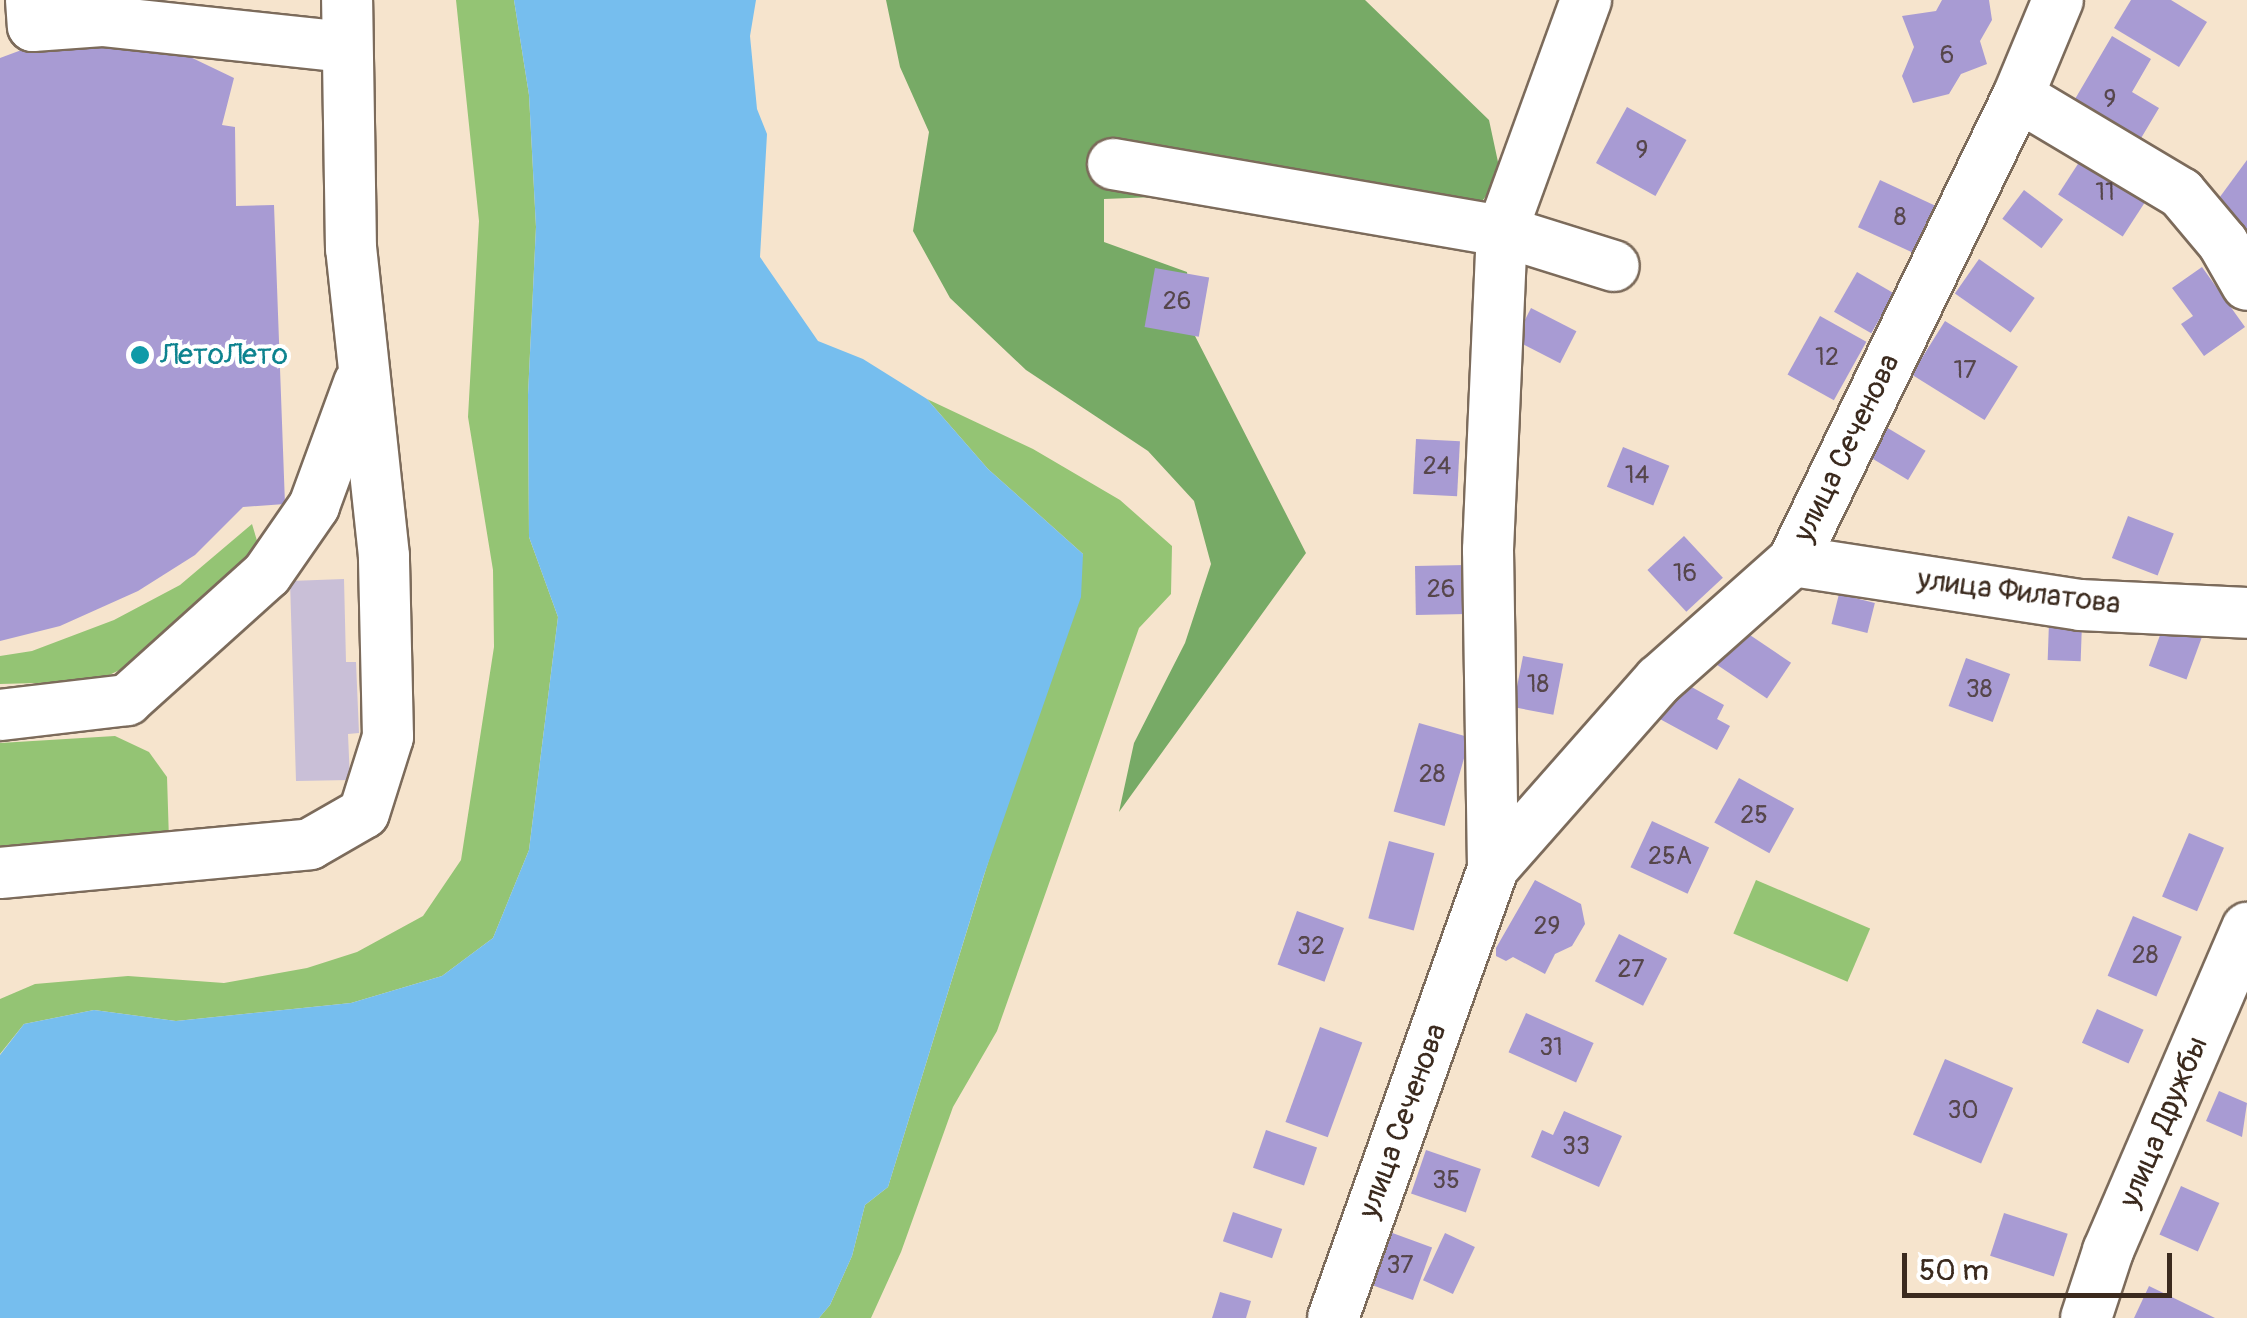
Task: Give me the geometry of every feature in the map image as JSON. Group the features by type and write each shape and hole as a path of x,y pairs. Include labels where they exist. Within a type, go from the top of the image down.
{"street":[{"path":"0,873 310,844 364,813 388,737 384,556 351,248 347,24 102,21 33,26 32,0"},
{"name":"улица Сеченова","path":"1333,1318 1493,868 1488,550 1502,230 1586,0"},
{"name":"улица Сеченова","path":"1493,868 1659,680 1793,560 2018,96 2058,0"},
{"path":"2018,96 2180,193 2223,243 2247,285"},
{"path":"1113,164 1502,230 1614,266"},
{"path":"0,715 127,700 267,574 314,506 363,370"},
{"name":"улица Филатова","path":"1793,560 2080,604 2247,614"},
{"name":"улица Дружбы","path":"2086,1318 2108,1250 2247,928"}],"shaded area":[{"path":"344,579 346,662 356,662 359,733 348,734 350,780 296,781 290,581"}],"green space":[{"path":"456,0 514,0 529,95 536,227 528,395 529,537 558,617 529,850 493,938 442,976 351,1003 176,1021 94,1010 24,1024 0,1054 0,999 35,984 128,976 224,983 307,968 357,952 423,916 461,860 494,647 493,570 468,417 479,221"},
{"path":"886,0 1365,0 1489,120 1501,176 1474,212 1180,196 1104,199 1104,242 1187,272 1193,332 1306,553 1119,812 1134,743 1185,643 1211,564 1194,501 1148,451 1026,370 950,298 913,231 929,132 900,67"},
{"path":"927,399 1033,449 1120,500 1172,546 1171,594 1139,628 997,1031 953,1107 901,1252 871,1318 819,1318 830,1305 852,1256 865,1205 888,1187 1083,554 988,469"},
{"path":"252,524 261,554 132,664 103,678 0,684 0,656 32,651 114,620 180,585"},
{"path":"115,736 149,752 167,777 169,841 0,847 0,743"},
{"path":"1756,880 1870,928 1847,982 1733,933"}],"water":[{"path":"514,0 756,0 750,36 757,109 767,134 760,257 818,341 863,359 927,399 988,469 1083,554 1081,597 984,875 888,1187 865,1205 852,1256 830,1305 819,1318 0,1318 0,1055 24,1024 94,1010 176,1021 351,1003 442,976 493,938 529,850 558,617 529,537 528,395 536,227 529,95"}],"building":[{"path":"1942,0 1989,0 1992,20 1980,41 1987,64 1961,74 1949,94 1913,103 1902,76 1914,47 1902,16 1936,11"},
{"path":"2131,0 2171,0 2207,22 2179,67 2114,28"},
{"path":"2112,36 2151,59 2132,92 2159,108 2134,150 2068,111"},
{"name":"ЛетоЛето","path":"43,42 161,43 234,78 222,125 235,127 236,206 274,205 285,504 243,507 195,555 138,591 60,626 0,641 0,58"},
{"path":"1627,107 1686,140 1655,196 1596,163"},
{"path":"2087,150 2152,192 2123,236 2058,194"},
{"path":"2247,160 2247,229 2214,205"},
{"path":"1880,180 1943,210 1921,257 1858,227"},
{"path":"2024,190 2063,219 2041,248 2002,219"},
{"path":"1979,259 2035,298 2011,332 1955,293"},
{"path":"2202,267 2245,327 2204,356 2181,324 2193,316 2172,288"},
{"path":"1155,268 1209,278 1199,337 1145,327"},
{"path":"1857,272 1894,294 1871,333 1834,312"},
{"path":"1531,308 1576,331 1560,363 1515,340"},
{"path":"1820,316 1866,342 1834,400 1788,375"},
{"path":"1945,321 2018,367 1985,420 1912,374"},
{"path":"1881,424 1926,451 1908,480 1863,453"},
{"path":"1416,439 1460,441 1457,496 1413,494"},
{"path":"1623,447 1669,466 1653,506 1607,487"},
{"path":"2128,516 2174,534 2158,576 2112,558"},
{"path":"1684,536 1723,578 1686,612 1647,570"},
{"path":"1466,565 1467,614 1416,615 1415,566"},
{"path":"1839,594 1875,603 1867,633 1832,624"},
{"path":"2167,616 2205,630 2186,679 2149,666"},
{"path":"2049,622 2082,623 2081,661 2048,660"},
{"path":"1738,627 1791,663 1767,698 1714,663"},
{"path":"1523,656 1563,664 1553,715 1513,707"},
{"path":"1966,658 2010,674 1993,722 1949,706"},
{"path":"1679,680 1724,705 1717,719 1730,726 1717,750 1658,718"},
{"path":"1419,723 1470,738 1445,826 1394,811"},
{"path":"1739,778 1794,809 1769,853 1714,823"},
{"path":"1652,821 1709,848 1688,894 1630,867"},
{"path":"2189,833 2224,848 2197,911 2162,897"},
{"path":"1389,841 1434,853 1414,930 1368,918"},
{"path":"1535,880 1581,904 1585,924 1572,946 1555,954 1545,974 1513,957 1506,961 1496,956 1496,948"},
{"path":"1297,911 1344,928 1324,982 1278,965"},
{"path":"2133,916 2182,937 2156,997 2108,976"},
{"path":"1619,934 1667,959 1643,1006 1595,981"},
{"path":"2097,1009 2144,1030 2129,1064 2082,1043"},
{"path":"1526,1013 1594,1043 1576,1082 1509,1052"},
{"path":"1320,1027 1362,1042 1328,1137 1285,1122"},
{"path":"1945,1059 2013,1088 1981,1163 1913,1134"},
{"path":"2219,1091 2247,1103 2242,1137 2206,1121"},
{"path":"1564,1111 1622,1136 1599,1187 1531,1157 1542,1130 1553,1135"},
{"path":"1266,1130 1317,1148 1304,1185 1253,1168"},
{"path":"1426,1150 1481,1169 1466,1212 1411,1193"},
{"path":"2181,1186 2219,1203 2198,1252 2159,1234"},
{"path":"1233,1212 1282,1229 1272,1258 1223,1241"},
{"path":"2004,1213 2068,1234 2054,1277 1990,1256"},
{"path":"1387,1231 1432,1247 1413,1300 1368,1284"},
{"path":"1445,1233 1475,1247 1453,1294 1423,1280"},
{"path":"2149,1286 2215,1318 2134,1318"},
{"path":"1220,1292 1251,1301 1246,1318 1212,1318"}],"place":[{"name":"ЛетоЛето","path":"140,355"}]}
